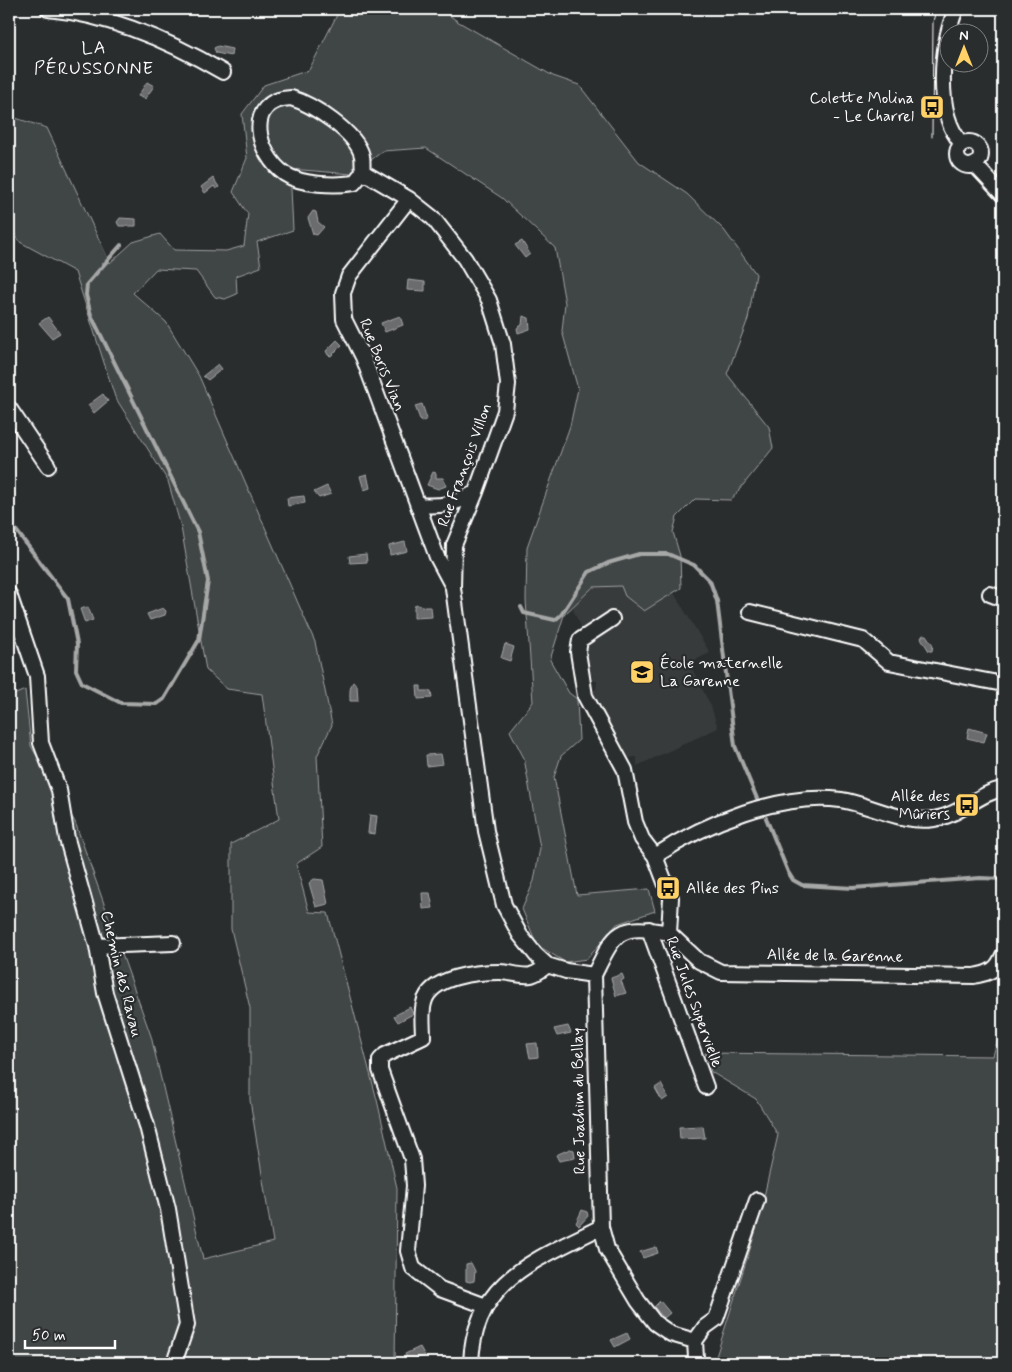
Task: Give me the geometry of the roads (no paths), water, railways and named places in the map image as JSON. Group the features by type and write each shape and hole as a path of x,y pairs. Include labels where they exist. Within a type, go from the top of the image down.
{"street":[{"path":"48,9 80,12 156,38 185,50 223,72"},
{"path":"956,9 945,48 945,111 954,135 962,144 969,142 979,147 981,157 975,165 1003,196"},
{"path":"291,98 305,102 318,111 348,134 362,155 362,172 354,183 346,184 306,182 286,175 274,164 259,132 259,119 267,105 278,99 291,98"},
{"name":"Rue François Villon","path":"362,172 409,199 433,218 465,259 489,300 502,344 508,384 505,411 476,492 454,545 453,588 486,831 504,905 520,935 547,965"},
{"name":"Rue Boris Vian","path":"409,199 349,276 343,293 344,319 363,357 437,557"},
{"path":"9,408 48,466"},
{"path":"419,505 438,506 452,504 476,492"},
{"name":"Rue François Villon","path":"437,557 453,588"},
{"name":"Chemin des Ravau","path":"9,594 37,676 41,743 59,790 66,839 97,946 105,994 147,1126 168,1209 187,1325 174,1363"},
{"path":"750,612 863,640 889,662 1003,684"},
{"path":"486,1306 440,1288 413,1268 408,1251 414,1186 412,1159 380,1070 380,1060 423,1037 423,1003 428,992 449,979 471,973 502,972 529,975 538,973 547,965 566,971 594,975 610,942 624,931 638,928 669,933 671,898 655,856 642,839 635,822 625,770 585,696 578,652 580,640 612,619"},
{"path":"655,856 702,829 786,802 814,799 842,800 908,818 934,819 952,813 980,797 1003,789"},
{"name":"Rue Jules Supervielle","path":"649,930 706,1087"},
{"name":"Allée de la Garenne","path":"669,933 699,961 721,972 974,976 989,973 998,966 1003,955"},
{"path":"97,946 173,943"},
{"name":"Rue Joachim du Bellay","path":"594,975 601,1226 607,1249 638,1301 655,1323 671,1334 695,1341"},
{"path":"698,1363 695,1341 705,1327 716,1319 757,1200"},
{"path":"471,1363 476,1327 486,1306 502,1284 520,1269 601,1226"}],"waterway":[{"path":"9,521 68,599 77,644 76,670 82,683 121,703 157,704 164,699 199,640 208,581 198,532 91,315 86,295 87,284 121,245"},
{"path":"521,607 524,613 555,620 561,615 589,572 608,563 639,554 668,554 694,565 710,581 717,601 735,746 758,801"},
{"path":"766,818 788,872 793,880 802,885 853,888 980,878 1003,879"}],"tram line":[{"path":"932,137 933,22 936,9"}],"place":[{"name":"Colette Molina - Le Charrel","path":"932,107"},
{"name":"École maternelle La Garenne","path":"642,672"},
{"name":"Allée des Mûriers","path":"967,805"},
{"name":"Allée des Pins","path":"668,888"}],"district":[{"name":"LA PÉRUSSONNE","path":"94,58"}]}
